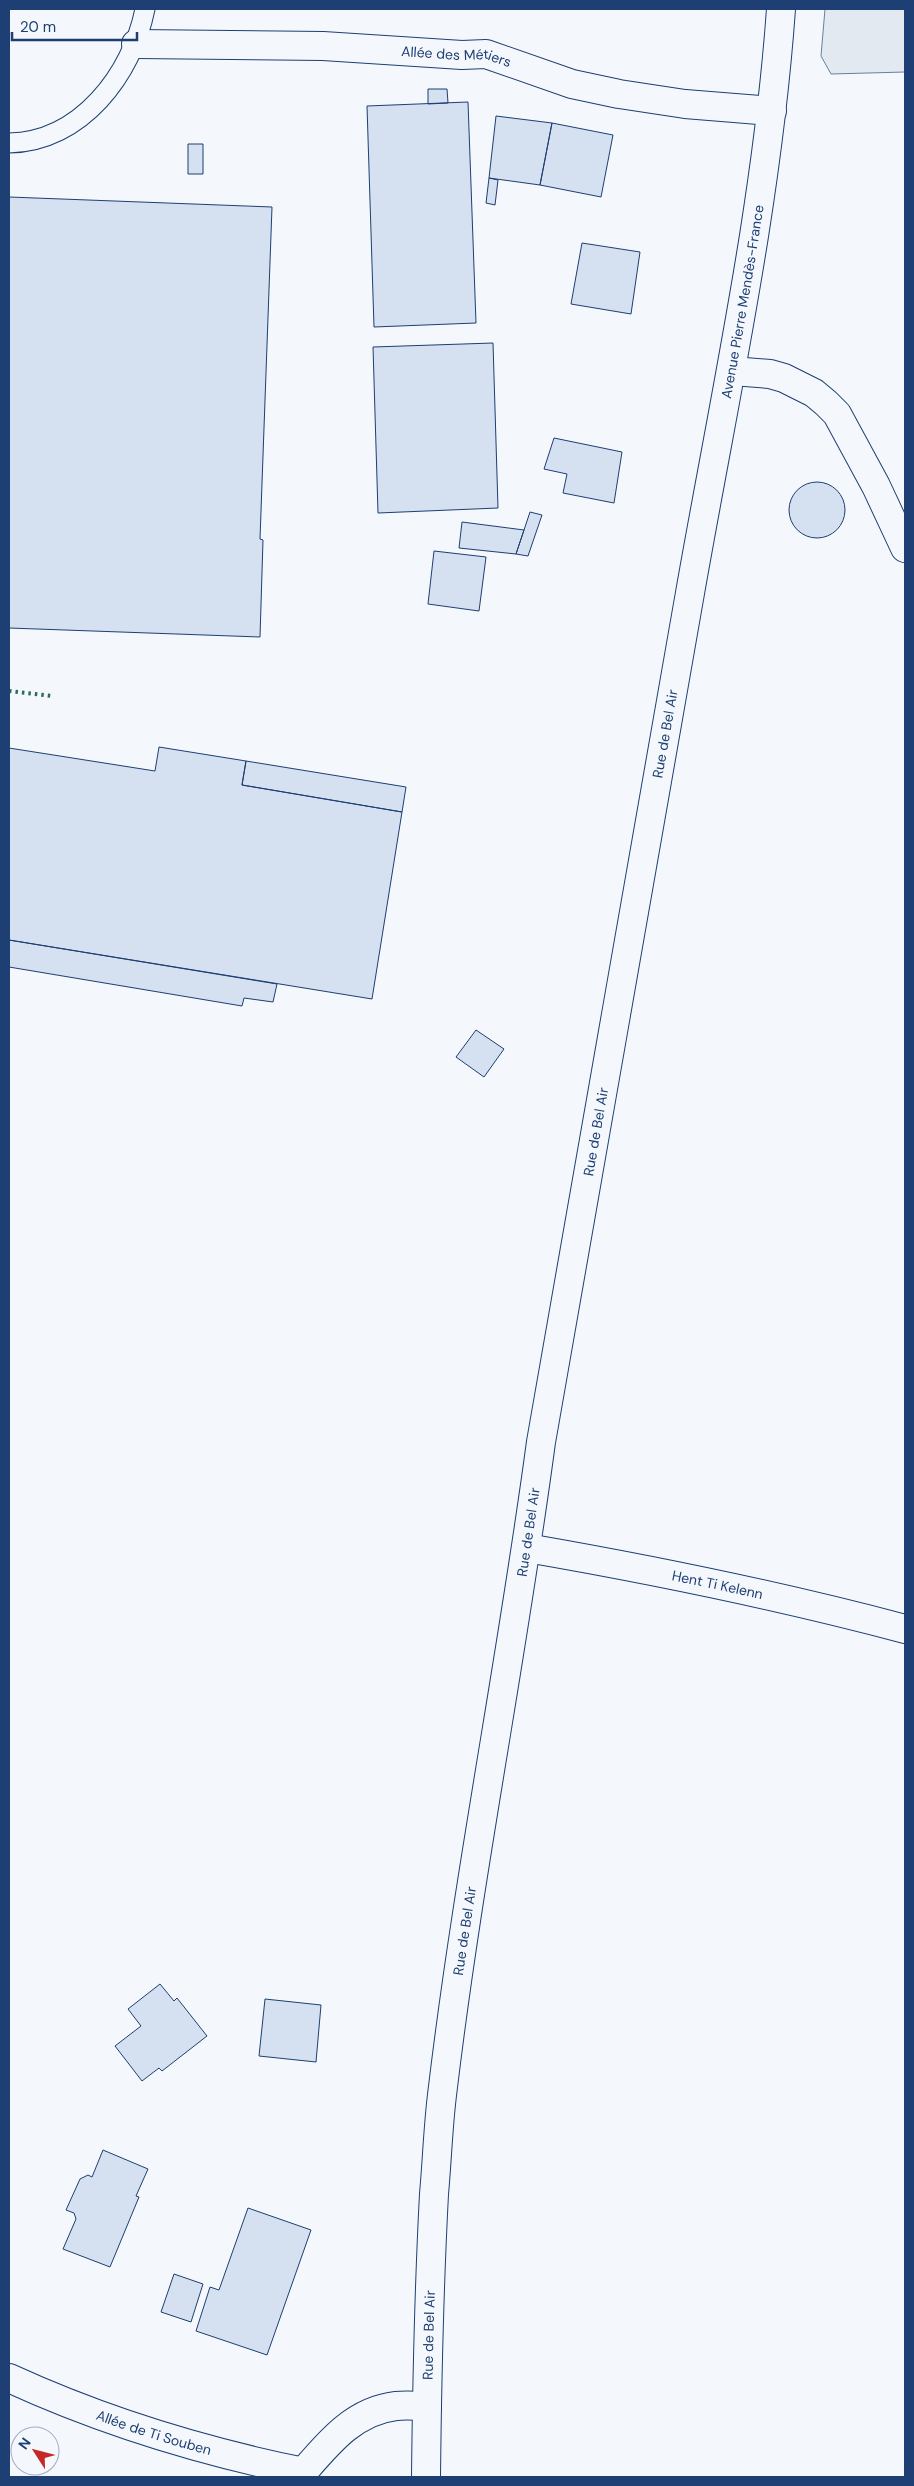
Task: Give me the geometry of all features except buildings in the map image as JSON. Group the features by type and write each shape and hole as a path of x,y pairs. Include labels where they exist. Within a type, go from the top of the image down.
{"street":[{"name":"Avenue Pierre Mendès-France","path":"690,592 732,371 772,111 781,9"},
{"name":"Allée des Métiers","path":"136,44 323,46 410,53 486,54 590,88 685,104 772,111"},
{"path":"732,371 770,374 784,378 814,393 826,403 842,422 876,486 905,548"},
{"name":"Rue de Bel Air","path":"426,2477 426,2406 431,2256 441,2097 468,1907 527,1548 541,1442 690,592"},
{"name":"Hent Ti Kelenn","path":"527,1548 607,1561 824,1608 905,1629"},
{"name":"Allée de Ti Souben","path":"9,2378 103,2418 191,2446 302,2475"},
{"path":"302,2475 339,2432 360,2418 396,2406 426,2406"}],"lane":[{"path":"9,143 20,143 49,135 94,106 117,79 136,44 144,9"}],"shaded area":[{"path":"825,9 905,9 905,72 831,74 821,56"}],"hedge":[{"path":"9,691 52,696"}]}
